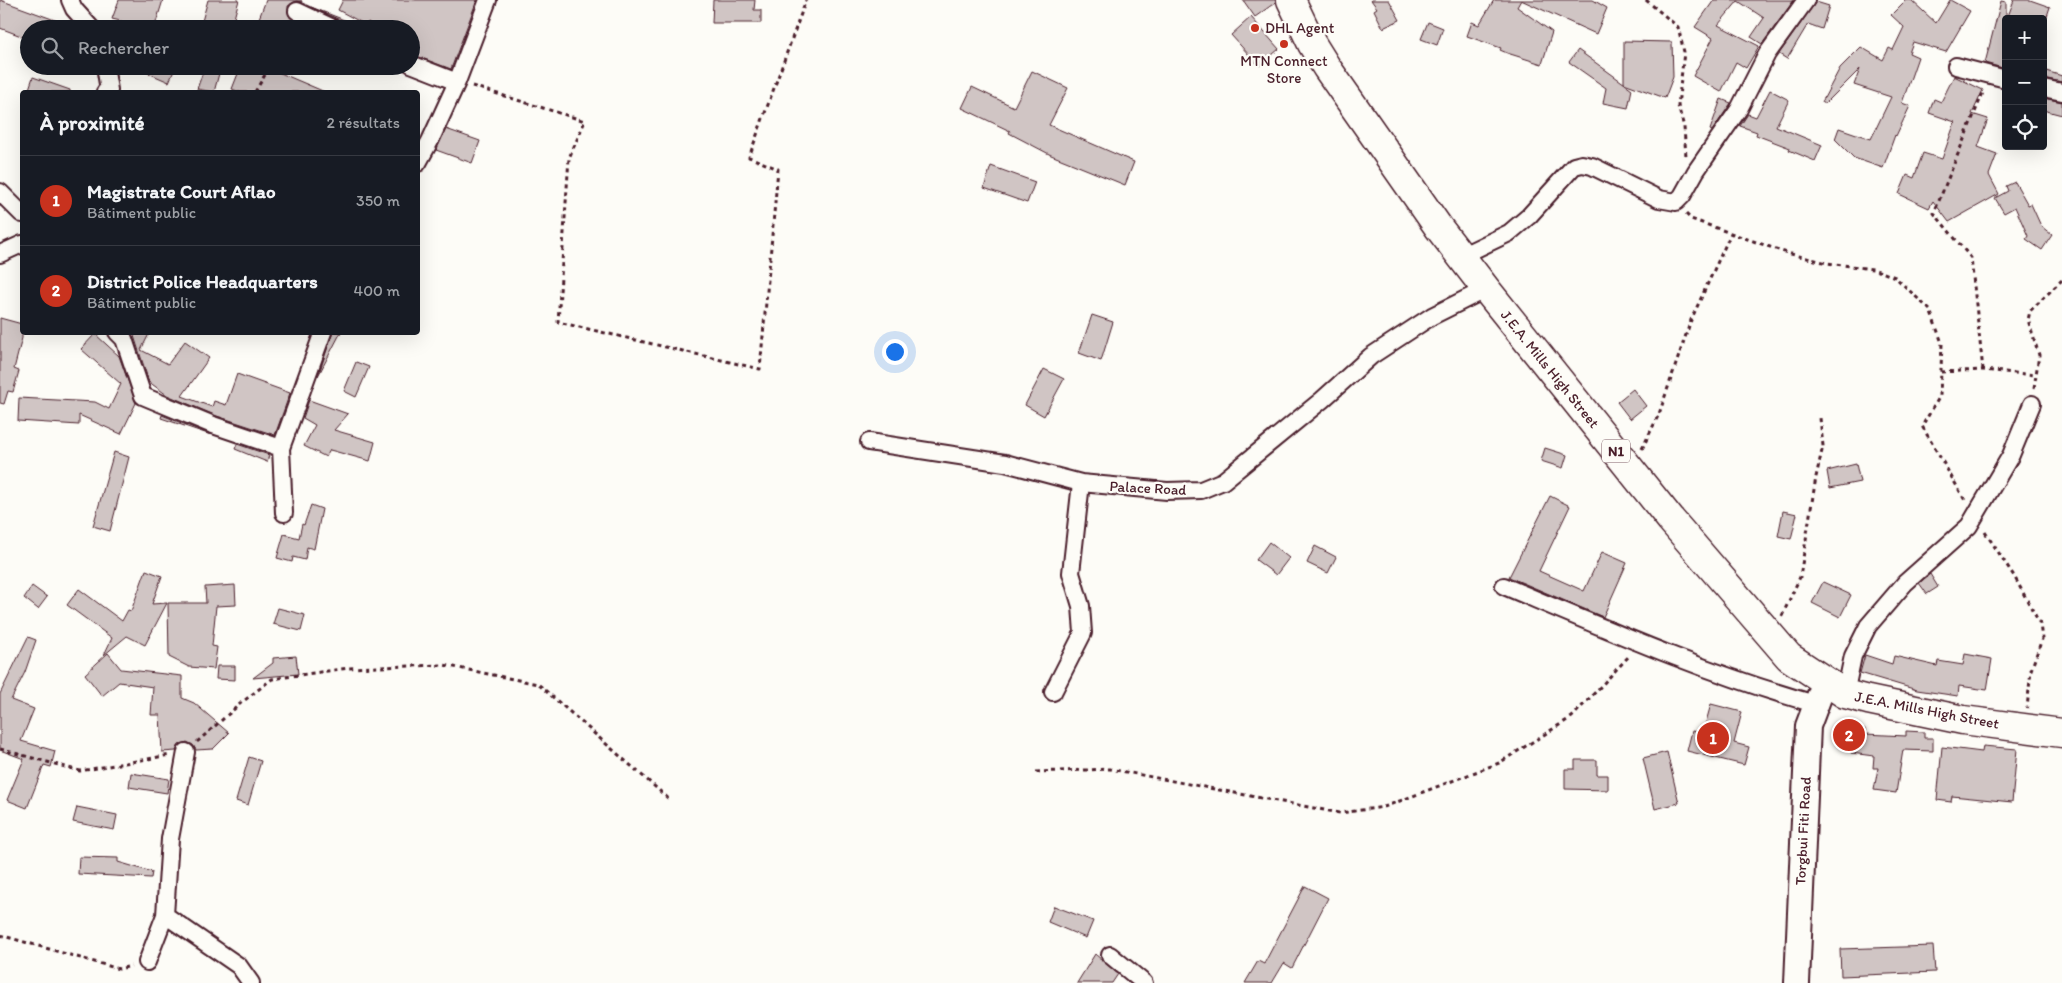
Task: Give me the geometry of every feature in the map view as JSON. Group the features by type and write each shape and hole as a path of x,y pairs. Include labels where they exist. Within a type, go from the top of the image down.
{"highway":[{"name":"J.E.A. Mills High Street","path":"1291,0 1326,68 1486,289 1671,520 1789,657 1828,693 1963,720 2062,733"}],"street":[{"path":"70,0 74,10 83,20"},
{"path":"420,159 457,82 488,0"},
{"path":"1461,256 1509,233 1529,216 1574,166 1582,164 1592,166 1659,198 1676,202 1739,109 1767,54 1806,0"},
{"path":"297,11 316,20"},
{"path":"1956,66 2002,78"},
{"path":"420,68 457,82"},
{"path":"106,75 109,90"},
{"path":"2047,89 2062,92"},
{"path":"0,192 20,212"},
{"path":"0,254 20,245"},
{"name":"Palace Road","path":"869,442 1005,463 1081,483 1168,491 1201,490 1223,481 1322,400 1371,356 1432,316 1486,289"},
{"path":"120,335 124,339 143,396 213,425 281,448"},
{"path":"284,513 281,448 322,335"},
{"path":"1504,586 1642,643 1782,695 1828,693 1853,656 1868,626 1905,583 1969,526 2011,455 2032,404"},
{"path":"1053,692 1082,633 1081,606 1071,573 1081,483"},
{"name":"Torgbui Fiti Road","path":"1797,983 1808,726 1828,693"},
{"path":"146,962 165,915 170,839 186,752"},
{"path":"165,915 239,966 252,983"},
{"path":"1110,955 1144,983"}],"path":[{"path":"457,82 586,121 569,158 558,322 760,369 778,169 749,158 806,0"},
{"path":"1646,0 1678,27 1684,52 1678,106 1684,127 1687,188"},
{"path":"256,90 265,75"},
{"path":"1983,370 1971,258 1934,213 1990,75"},
{"path":"1676,202 1691,218 1787,253 1827,263 1890,274 1930,310"},
{"path":"1639,454 1660,414 1691,320 1731,233"},
{"path":"2032,404 2039,355 2028,320 2030,310 2062,280"},
{"path":"1941,372 1983,370 2036,375"},
{"path":"1780,621 1800,577 1816,477 1823,446 1820,418"},
{"path":"1036,772 1110,769 1340,812 1384,807 1499,763 1572,717 1642,643"},
{"path":"0,749 80,771 186,752 241,703 272,680 348,668 444,665 538,684 670,800"},
{"path":"0,934 119,969 146,962"}],"building":[{"path":"0,0 55,20 20,20 20,36 0,28"},
{"path":"119,0 163,0 157,20 112,19"},
{"path":"208,0 239,0 233,20 202,20"},
{"path":"266,0 301,0 302,2 296,1 288,6 289,16 296,20 258,20"},
{"path":"343,0 477,0 451,69 420,57 420,20 357,20 338,10"},
{"path":"713,0 755,0 754,10 761,10 761,23 712,23"},
{"path":"1243,0 1276,0 1276,2 1255,17"},
{"path":"1371,0 1389,0 1400,20 1383,28 1374,10 1377,8"},
{"path":"1494,0 1521,0 1517,7 1552,32 1542,64 1507,53 1500,50 1501,48 1467,36 1472,22 1479,25"},
{"path":"1521,0 1593,0 1607,8 1596,34"},
{"path":"1714,0 1794,0 1762,44 1751,37 1764,18 1738,1 1718,25 1759,46 1746,68 1736,62 1721,92 1693,76 1713,38 1695,27"},
{"path":"1906,0 1911,0 1936,23 1950,0 1970,11 1946,52 1913,42 1909,53 1918,57 1902,103 1910,106 1895,135 1883,168 1854,158 1835,139 1839,128 1871,139 1891,97 1854,85 1860,69 1825,104 1822,102 1840,68 1861,47 1883,60 1889,48 1893,50 1904,27 1891,15"},
{"path":"2014,0 2030,0 2050,7 2047,16 2008,15"},
{"path":"2001,1 2006,2 2006,15 2002,15 2002,68 1985,63"},
{"path":"1816,2 1829,6 1822,29 1808,24 1787,59 1779,54"},
{"path":"311,7 344,20 340,20"},
{"path":"1251,17 1279,49 1259,66 1231,35"},
{"path":"1428,22 1443,28 1437,45 1421,39"},
{"path":"1624,41 1672,42 1673,77 1665,98 1624,83"},
{"path":"1578,50 1632,89 1628,108 1603,103 1606,88 1569,62"},
{"path":"1032,71 1068,88 1049,125 1134,162 1125,185 1051,155 1009,133 1010,131 962,108 972,87 1014,107"},
{"path":"2047,71 2062,76 2062,82 2047,79"},
{"path":"153,75 172,75 169,82"},
{"path":"202,75 219,75 215,90 197,89"},
{"path":"237,75 285,75 320,90 235,90 232,89"},
{"path":"1954,76 1983,90 1972,114 1988,119 1978,147 1997,154 1989,175 1999,194 1949,222 1933,201 1929,208 1899,194 1907,175 1914,178 1923,153 1942,159 1955,122 1929,113 1934,99 1941,102"},
{"path":"33,77 70,90 29,90"},
{"path":"1770,90 1789,100 1776,126 1822,145 1815,161 1789,150 1790,148 1756,135 1757,132 1740,126 1748,114 1756,117"},
{"path":"1721,99 1731,103 1712,131 1710,130"},
{"path":"2047,99 2062,102 2062,115 2047,111"},
{"path":"446,129 480,141 472,163 436,150"},
{"path":"991,166 1035,182 1027,203 984,188"},
{"path":"2015,182 2028,205 2031,204 2041,226 2052,235 2042,250 2026,239 2028,236 2015,207 2004,213 1995,198 2008,191 2006,186"},
{"path":"1092,315 1113,322 1101,361 1079,353"},
{"path":"0,318 20,323 20,335 22,335 22,338 14,369 19,371 13,392 8,391 4,404 0,403"},
{"path":"96,335 119,356 136,403 121,434 79,415 79,425 18,421 19,398 95,402 109,409 121,384 81,349"},
{"path":"148,335 141,350 168,364 185,341 209,358 182,396 212,407 214,401 226,405 237,374 290,393 275,435 217,416 167,395 149,382 134,336"},
{"path":"332,335 339,335 318,376"},
{"path":"356,362 369,367 356,397 344,391"},
{"path":"1044,369 1064,379 1044,416 1025,405"},
{"path":"1633,389 1646,406 1630,419 1617,402"},
{"path":"309,400 348,414 334,430 375,442 370,461 330,450 326,457 304,446 315,425 303,418"},
{"path":"162,415 211,435 161,418"},
{"path":"237,444 269,455 267,462 235,449"},
{"path":"1545,448 1567,455 1563,468 1541,461"},
{"path":"114,452 129,457 110,531 93,526"},
{"path":"1856,464 1860,482 1830,488 1827,471"},
{"path":"1550,496 1570,506 1539,571 1584,591 1602,552 1627,563 1603,617 1509,577"},
{"path":"311,505 322,509 314,549 307,547 305,560 293,557 292,562 277,558 284,534 299,538 302,524 304,525"},
{"path":"1783,511 1797,514 1791,539 1778,536"},
{"path":"1269,542 1289,558 1276,575 1256,560"},
{"path":"1315,546 1336,557 1328,573 1307,563"},
{"path":"146,570 162,576 152,604 167,603 145,645 127,636 104,655 112,638 67,605 79,589 122,621 128,610 131,611"},
{"path":"1930,574 1938,587 1927,594 1919,583"},
{"path":"1823,582 1851,595 1840,617 1812,603"},
{"path":"235,585 236,605 216,606 212,646 217,647 214,669 189,667 169,657 168,603 206,603 205,587"},
{"path":"32,586 47,597 38,609 24,598"},
{"path":"278,608 305,615 301,631 273,624"},
{"path":"28,637 36,640 25,672 11,700 34,709 21,741 55,751 51,767 44,765 27,808 7,800 24,759 0,750 0,694"},
{"path":"108,653 121,669 182,676 182,698 194,703 229,733 213,749 196,750 193,745 187,742 179,745 176,751 162,752 160,715 151,715 153,687 119,682 102,696 85,674"},
{"path":"1965,654 1992,659 1987,690 1959,686 1958,696 1917,690 1860,673 1865,655 1892,664 1894,656 1937,666 1938,661 1963,665"},
{"path":"296,656 298,674 253,678 273,663 273,658"},
{"path":"217,666 235,666 235,680 216,679"},
{"path":"1711,704 1742,712 1734,743 1749,747 1744,765 1687,751 1692,731 1703,733"},
{"path":"1837,725 1865,729 1865,734 1906,736 1906,731 1924,732 1924,738 1933,738 1933,751 1903,750 1896,793 1874,790 1878,768 1873,768 1874,756 1851,753 1853,742 1835,739"},
{"path":"1983,746 2017,749 2012,802 1952,796 1951,802 1937,800 1942,747 1982,752"},
{"path":"1667,752 1679,803 1655,809 1643,758"},
{"path":"249,757 261,761 248,805 236,801"},
{"path":"1575,760 1597,760 1597,775 1608,775 1608,790 1565,789 1565,769 1575,769"},
{"path":"131,773 169,779 167,793 129,787"},
{"path":"77,807 117,815 114,830 73,822"},
{"path":"79,857 118,858 118,862 152,872 151,878 78,874"},
{"path":"1305,886 1328,898 1292,968 1284,963 1272,983 1245,983 1258,961 1264,964"},
{"path":"1054,906 1093,921 1086,938 1048,922"},
{"path":"1933,946 1935,972 1841,976 1840,949"},
{"path":"1095,954 1118,974 1112,983 1077,983"}],"place":[{"name":"DHL Agent","path":"1255,28"},
{"name":"MTN Connect Store","path":"1284,44"},
{"name":"District Police Headquarters","path":"1849,735"},
{"name":"Magistrate Court Aflao","path":"1713,738"}]}
